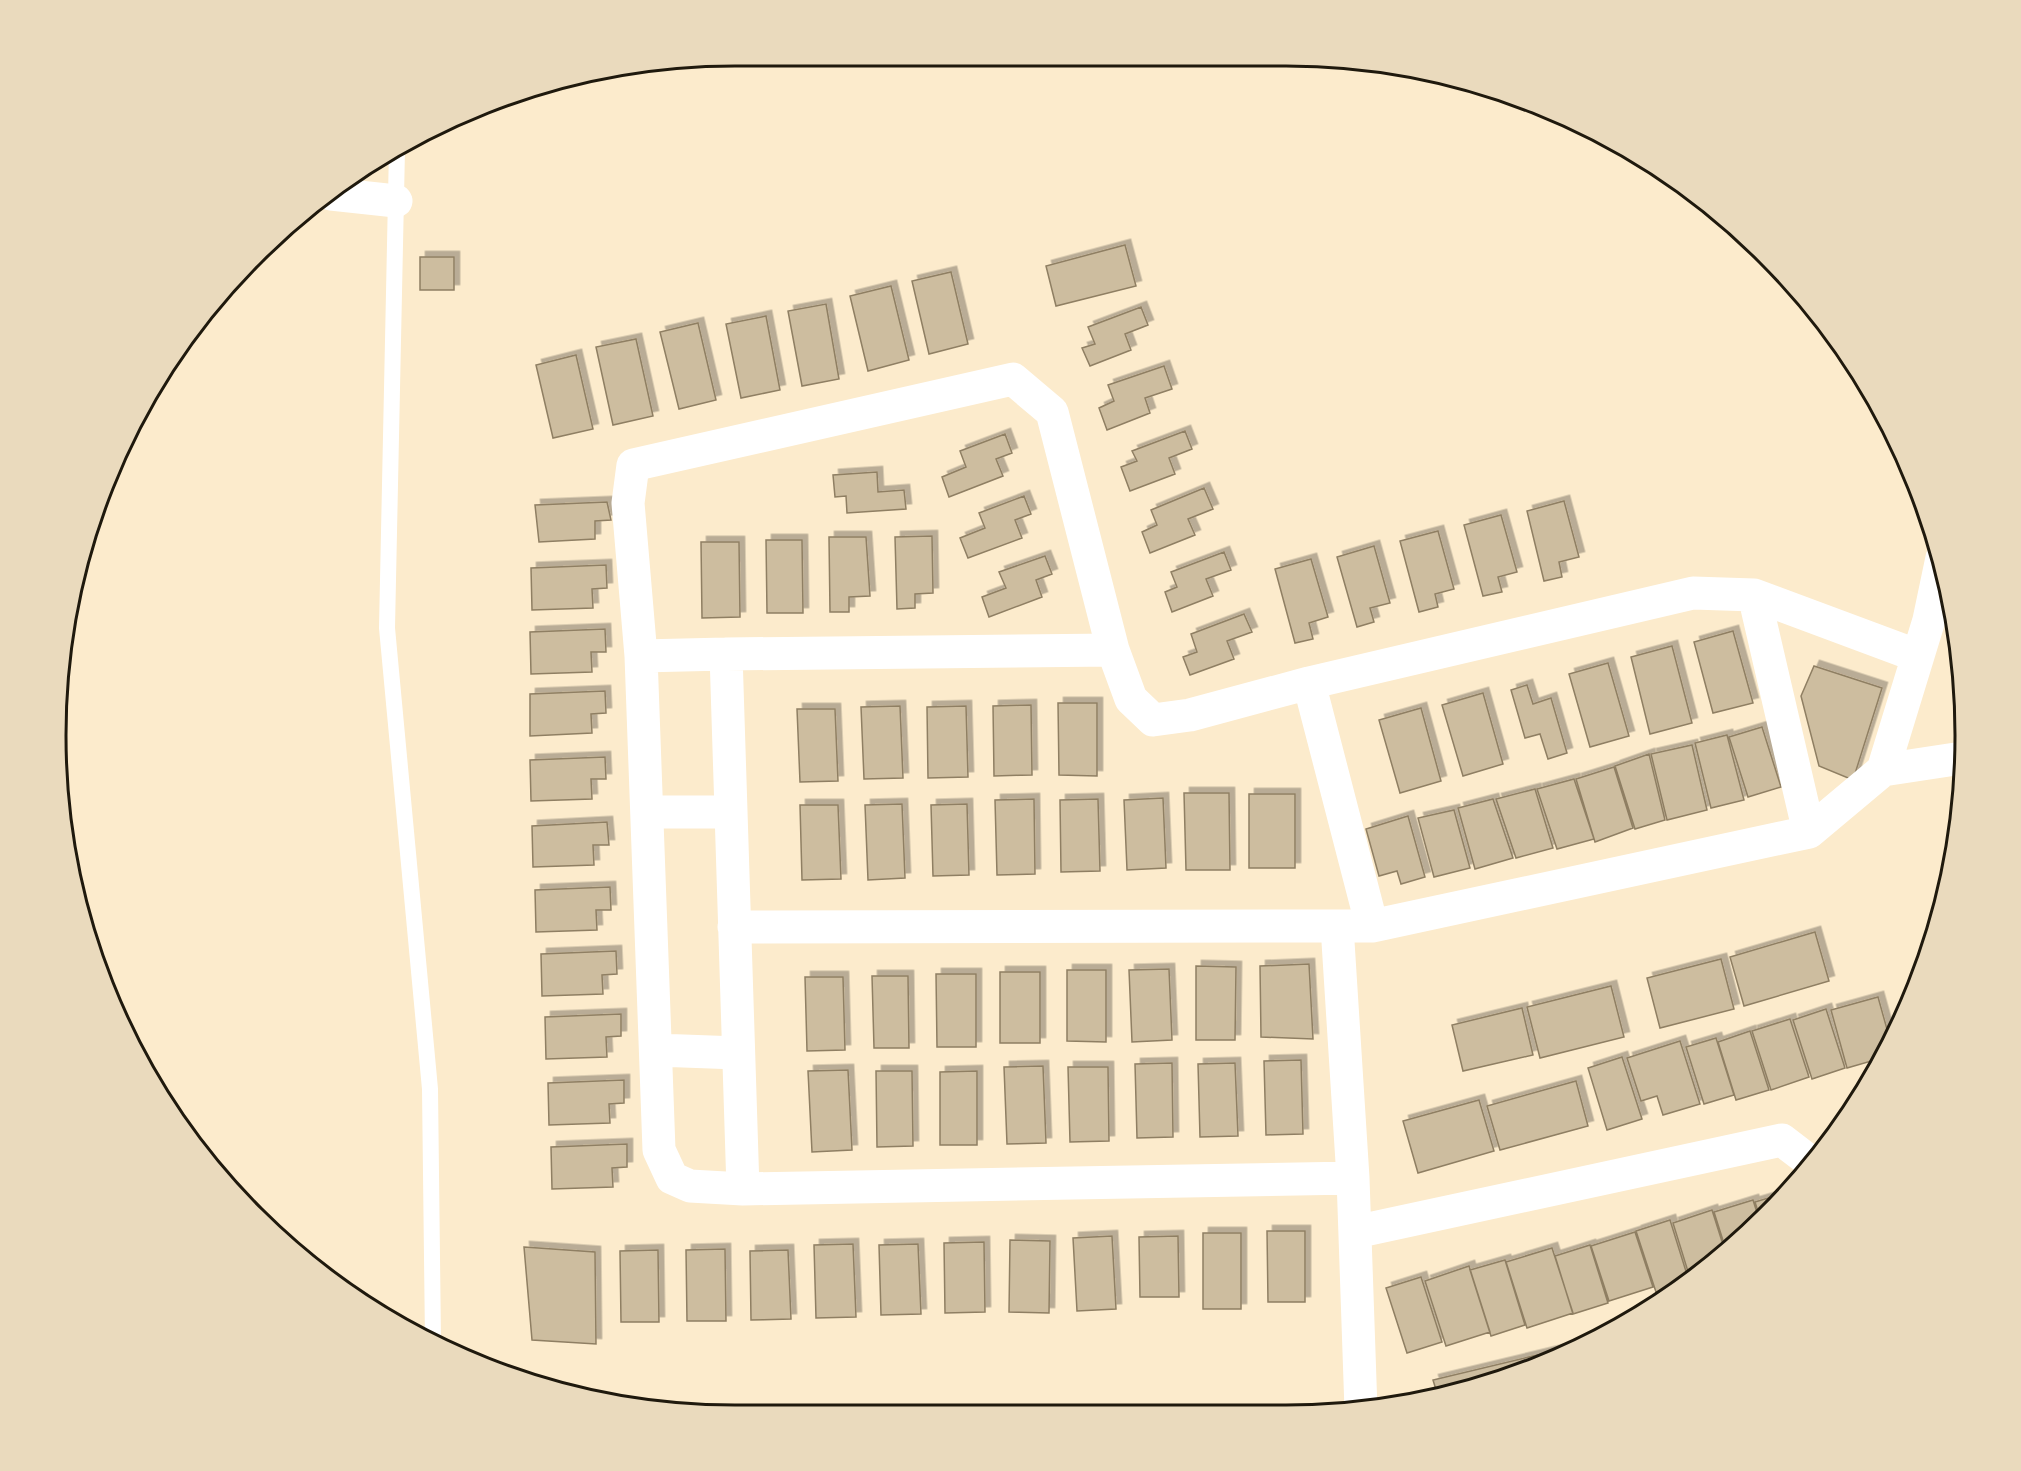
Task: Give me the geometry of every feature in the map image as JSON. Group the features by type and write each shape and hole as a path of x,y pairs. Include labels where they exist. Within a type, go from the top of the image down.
{"street":[{"path":"341,195 396,201"},
{"path":"1353,1178 742,1189 690,1186 672,1178 659,1150 641,656 628,503 633,465 1013,378 1052,412 1113,650 1131,699 1153,720 1190,715 1309,683 1693,593 1754,595 1918,656"},
{"path":"1883,770 1929,620 1937,582"},
{"path":"1754,595 1809,832"},
{"path":"641,656 1113,650"},
{"path":"726,654 742,1189"},
{"path":"1309,683 1372,926"},
{"path":"734,927 1372,926 1809,832 1883,770 1954,759"},
{"path":"647,812 731,812"},
{"path":"1337,926 1353,1178 1361,1400"},
{"path":"656,1050 738,1053"},
{"path":"1355,1232 1782,1140 1805,1158"}],"lane":[{"path":"397,159 387,628 430,1089 432,1332"}],"building":[{"path":"1125,245 1136,286 1056,306 1046,266"},
{"path":"420,257 454,257 454,290 420,290"},
{"path":"951,272 968,344 929,354 912,281"},
{"path":"891,286 909,360 868,371 850,296"},
{"path":"826,304 839,379 802,386 788,311"},
{"path":"1141,307 1148,325 1125,334 1131,350 1090,366 1082,348 1095,344 1088,327"},
{"path":"766,316 780,390 741,398 726,324"},
{"path":"698,323 716,400 679,409 660,332"},
{"path":"636,339 653,416 613,425 596,347"},
{"path":"576,355 593,429 553,438 536,365"},
{"path":"1164,366 1172,389 1145,398 1150,413 1107,430 1099,408 1114,401 1108,385"},
{"path":"1185,431 1192,449 1169,458 1175,474 1130,491 1121,467 1137,461 1132,451"},
{"path":"1005,434 1012,453 996,459 1003,476 949,497 942,477 966,467 960,451"},
{"path":"877,472 878,492 904,490 906,509 847,513 846,496 835,497 833,475"},
{"path":"1204,488 1213,509 1188,519 1195,535 1150,553 1142,532 1157,525 1151,510"},
{"path":"1024,496 1031,514 1015,520 1022,538 968,558 960,538 985,528 979,513"},
{"path":"1564,501 1579,557 1559,562 1562,577 1544,581 1527,511"},
{"path":"607,502 611,520 595,521 595,539 539,542 535,505"},
{"path":"1501,515 1517,572 1498,577 1502,592 1483,596 1464,525"},
{"path":"1438,531 1454,589 1435,594 1438,607 1419,612 1400,541"},
{"path":"932,536 933,593 915,594 915,608 897,609 895,537"},
{"path":"829,537 866,537 870,596 849,597 849,612 830,612"},
{"path":"766,540 802,540 803,613 767,613"},
{"path":"701,542 739,542 740,617 702,618"},
{"path":"1374,546 1390,603 1370,608 1374,622 1357,627 1337,557"},
{"path":"1224,552 1231,570 1206,579 1213,596 1172,612 1165,592 1177,587 1171,572"},
{"path":"1045,556 1052,574 1036,580 1042,597 989,617 982,597 1006,588 999,572"},
{"path":"1311,559 1328,617 1309,623 1313,639 1295,643 1275,569"},
{"path":"606,565 607,588 592,589 593,608 532,610 531,568"},
{"path":"1244,614 1252,632 1227,641 1234,659 1190,675 1183,657 1197,652 1191,634"},
{"path":"605,629 606,652 591,652 592,672 531,674 530,632"},
{"path":"1733,631 1753,703 1713,713 1694,642"},
{"path":"1672,646 1692,723 1650,734 1631,657"},
{"path":"1608,663 1629,736 1590,747 1569,674"},
{"path":"1814,666 1882,688 1853,780 1819,766 1801,696"},
{"path":"1527,685 1533,704 1551,698 1567,753 1548,759 1540,734 1525,738 1511,690"},
{"path":"605,691 606,713 591,714 592,733 530,736 530,694"},
{"path":"1483,693 1503,764 1463,776 1442,705"},
{"path":"1058,703 1097,703 1097,776 1059,775"},
{"path":"1031,705 1032,775 994,776 993,706"},
{"path":"900,706 903,778 864,779 861,707"},
{"path":"966,706 968,777 928,778 927,707"},
{"path":"1421,708 1441,781 1400,793 1379,720"},
{"path":"797,709 835,709 838,781 800,782"},
{"path":"1762,727 1781,787 1748,797 1729,737"},
{"path":"1727,735 1744,800 1711,808 1695,743"},
{"path":"1692,745 1707,810 1667,820 1651,754"},
{"path":"1649,754 1665,820 1635,829 1615,766"},
{"path":"605,757 606,779 591,779 592,799 531,801 530,760"},
{"path":"1614,767 1633,828 1595,842 1576,779"},
{"path":"1574,779 1594,839 1557,849 1537,789"},
{"path":"1535,789 1553,848 1516,858 1496,799"},
{"path":"1184,793 1229,793 1230,870 1186,870"},
{"path":"1249,794 1295,794 1295,868 1249,868"},
{"path":"1163,798 1166,868 1127,870 1124,800"},
{"path":"1034,799 1035,874 997,875 995,800"},
{"path":"1098,799 1100,871 1061,872 1060,800"},
{"path":"1493,799 1513,858 1475,869 1458,808"},
{"path":"902,804 905,878 868,880 865,805"},
{"path":"967,804 969,875 933,876 931,805"},
{"path":"800,805 838,805 841,879 802,880"},
{"path":"1454,810 1470,868 1434,877 1418,818"},
{"path":"1408,816 1425,877 1401,884 1397,871 1379,876 1366,829"},
{"path":"607,822 609,845 593,845 594,865 533,867 532,826"},
{"path":"610,887 611,910 596,910 597,930 536,932 535,890"},
{"path":"1815,932 1829,981 1744,1006 1730,957"},
{"path":"616,951 617,974 602,975 603,994 542,996 541,954"},
{"path":"1721,959 1734,1009 1660,1028 1647,978"},
{"path":"1309,964 1313,1039 1261,1037 1260,966"},
{"path":"1196,966 1236,967 1235,1040 1196,1040"},
{"path":"1169,969 1172,1040 1132,1042 1129,970"},
{"path":"1067,970 1106,970 1106,1042 1067,1041"},
{"path":"1000,972 1040,972 1040,1043 1000,1043"},
{"path":"936,974 976,974 976,1047 937,1047"},
{"path":"872,976 908,976 909,1048 874,1048"},
{"path":"805,977 843,977 845,1050 807,1051"},
{"path":"1611,986 1624,1037 1540,1058 1527,1007"},
{"path":"1878,997 1887,1030 1870,1062 1847,1068 1831,1010"},
{"path":"1522,1008 1533,1055 1463,1071 1452,1025"},
{"path":"1826,1009 1845,1068 1812,1079 1793,1020"},
{"path":"621,1014 621,1036 606,1037 607,1057 546,1059 545,1017"},
{"path":"1790,1019 1809,1077 1771,1090 1752,1031"},
{"path":"1750,1031 1769,1090 1736,1100 1718,1042"},
{"path":"1716,1038 1734,1095 1704,1104 1686,1047"},
{"path":"1680,1041 1700,1104 1663,1115 1657,1096 1641,1101 1627,1058"},
{"path":"1622,1057 1642,1119 1607,1130 1588,1068"},
{"path":"1301,1060 1303,1134 1266,1135 1264,1061"},
{"path":"1172,1063 1173,1137 1137,1138 1135,1064"},
{"path":"1235,1063 1238,1136 1200,1137 1198,1064"},
{"path":"1043,1066 1046,1143 1007,1144 1004,1067"},
{"path":"1068,1067 1108,1067 1109,1141 1070,1142"},
{"path":"848,1070 852,1150 812,1152 808,1071"},
{"path":"876,1071 912,1071 913,1146 877,1147"},
{"path":"977,1071 977,1145 940,1145 940,1072"},
{"path":"624,1080 624,1103 609,1104 610,1123 549,1125 548,1083"},
{"path":"1576,1081 1588,1126 1500,1150 1487,1106"},
{"path":"1479,1100 1494,1151 1418,1173 1403,1121"},
{"path":"627,1144 627,1167 612,1168 613,1187 552,1189 551,1147"},
{"path":"1770,1198 1758,1210 1755,1202"},
{"path":"1753,1200 1757,1211 1723,1242 1714,1212"},
{"path":"1712,1210 1722,1243 1688,1271 1673,1223"},
{"path":"1670,1220 1686,1272 1656,1292 1636,1231"},
{"path":"1267,1231 1305,1231 1305,1302 1268,1302"},
{"path":"1635,1232 1653,1287 1609,1301 1591,1246"},
{"path":"1203,1233 1241,1233 1241,1309 1203,1309"},
{"path":"1112,1236 1116,1309 1077,1311 1073,1238"},
{"path":"1178,1236 1179,1297 1140,1297 1139,1237"},
{"path":"1010,1240 1050,1241 1049,1313 1009,1312"},
{"path":"984,1242 985,1312 945,1313 944,1243"},
{"path":"853,1244 856,1317 816,1318 814,1245"},
{"path":"918,1244 921,1314 881,1315 879,1245"},
{"path":"1590,1245 1608,1303 1573,1314 1555,1256"},
{"path":"524,1247 595,1252 596,1344 532,1340"},
{"path":"1552,1248 1573,1313 1527,1328 1506,1262"},
{"path":"725,1249 726,1321 687,1321 686,1250"},
{"path":"658,1250 659,1322 621,1322 620,1251"},
{"path":"788,1250 791,1319 751,1320 750,1251"},
{"path":"1505,1260 1525,1325 1491,1336 1470,1270"},
{"path":"1469,1266 1490,1332 1446,1346 1425,1281"},
{"path":"1421,1277 1442,1342 1407,1353 1386,1288"},
{"path":"1543,1354 1459,1382 1435,1388 1433,1380"}]}
